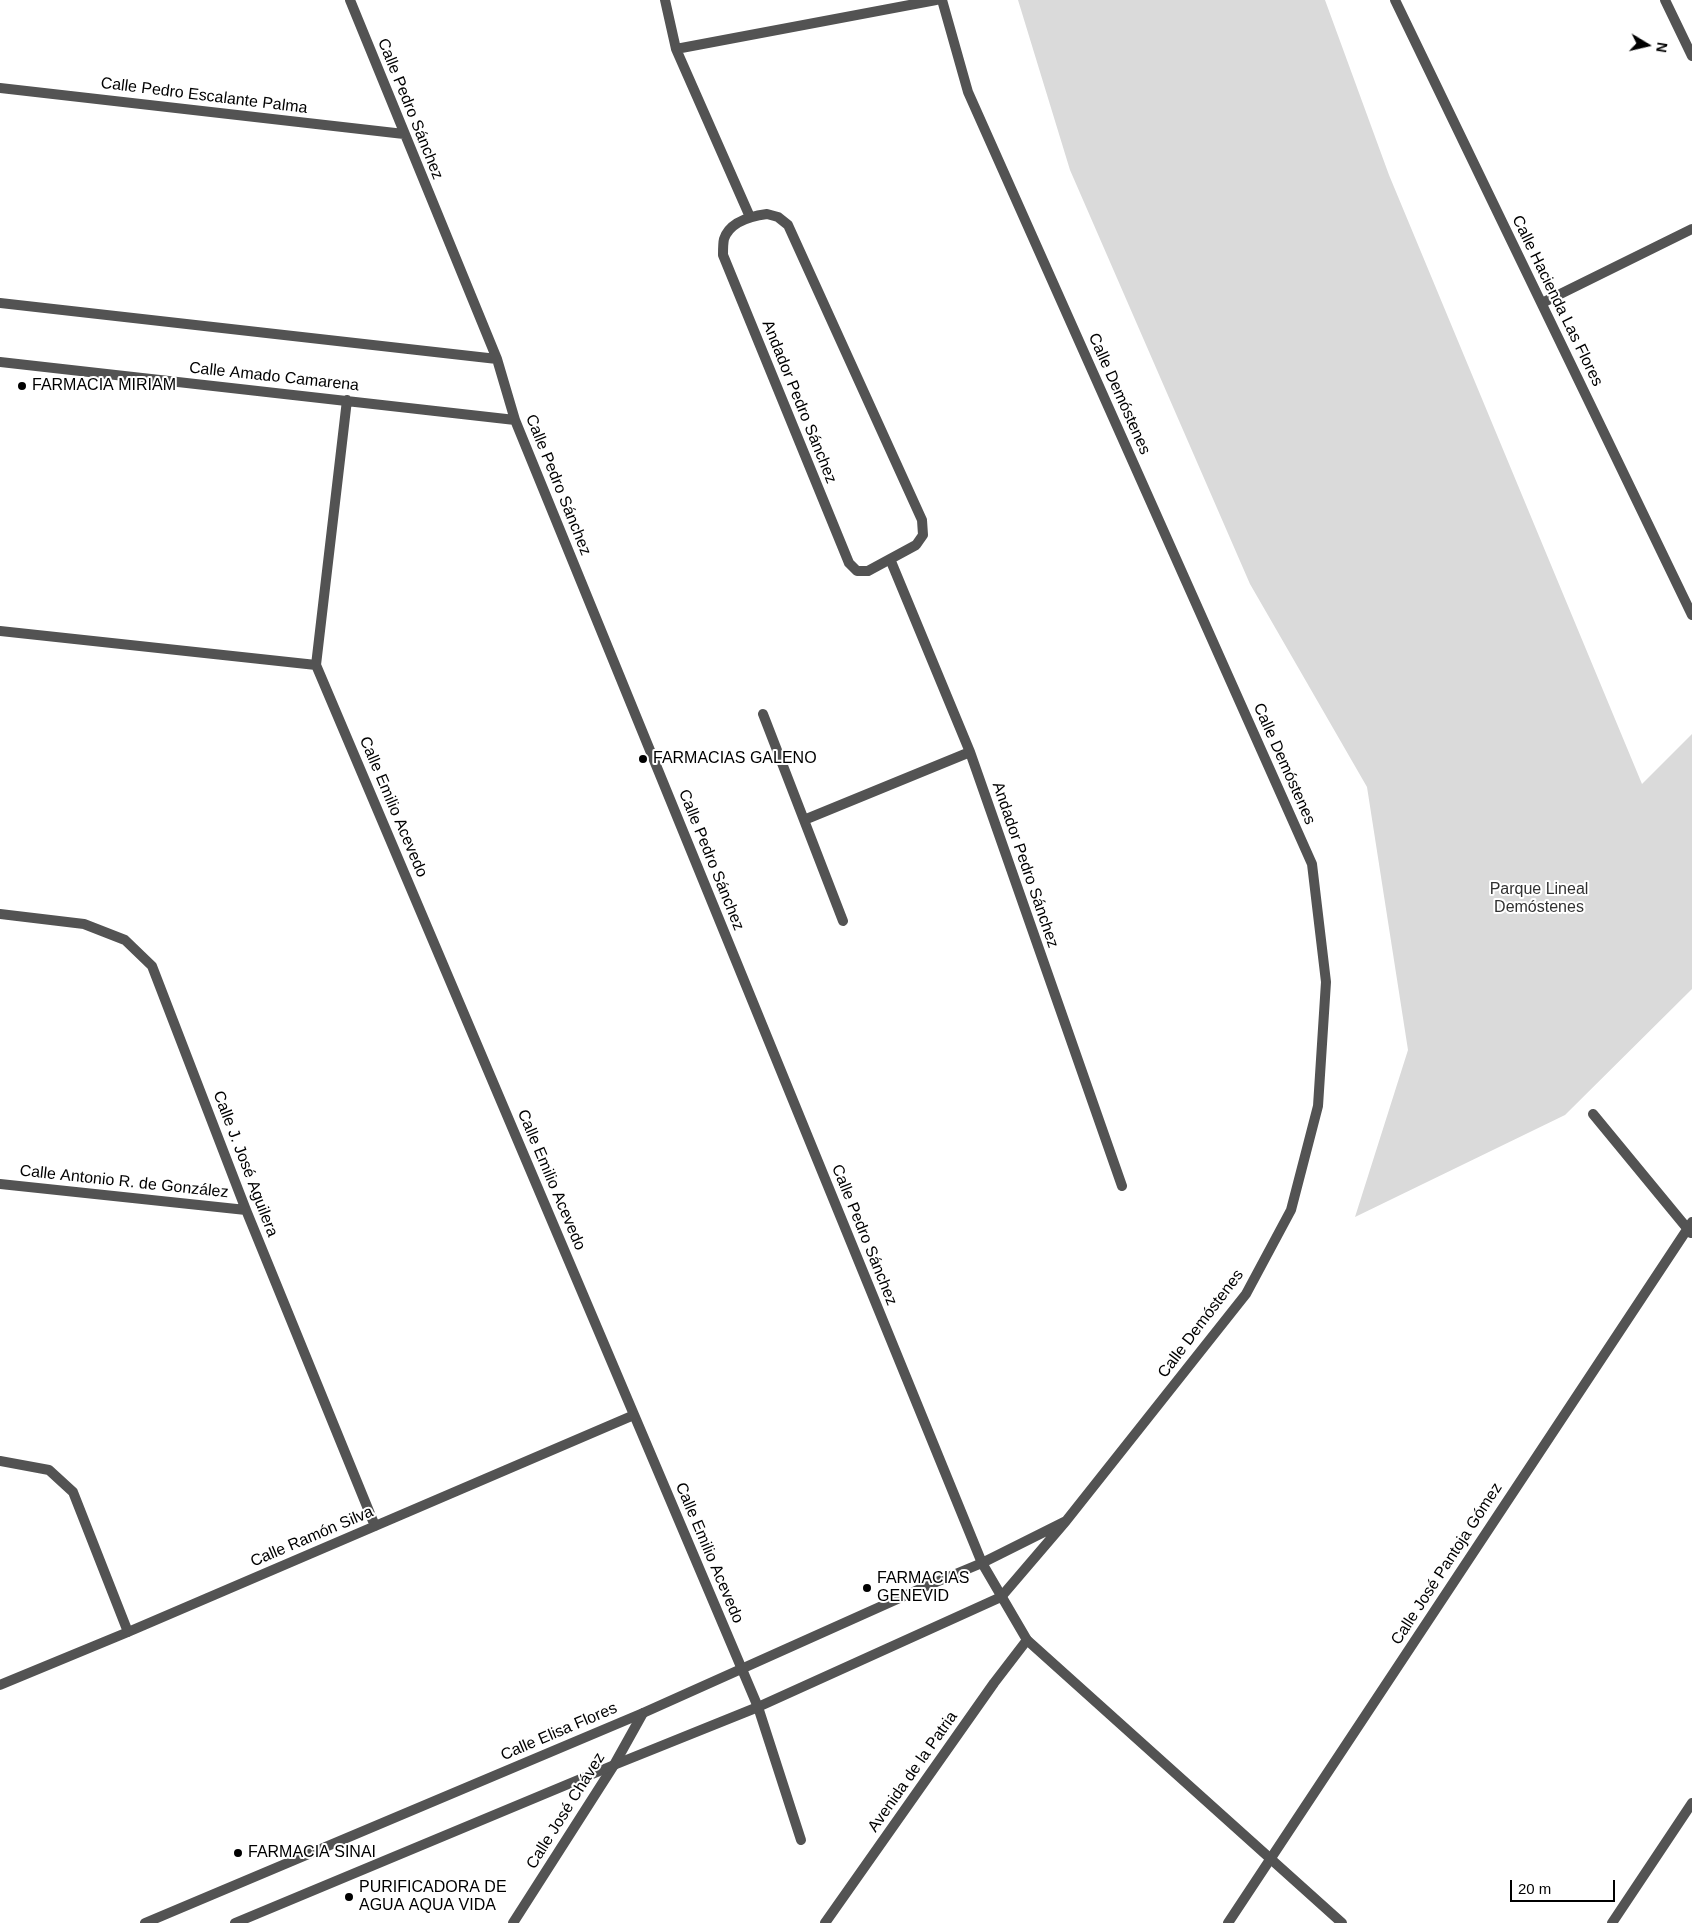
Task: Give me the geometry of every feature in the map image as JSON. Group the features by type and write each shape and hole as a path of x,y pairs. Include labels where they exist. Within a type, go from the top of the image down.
{"street":[{"name":"Calle Pedro Sánchez","path":"350,0 497,358 515,420 982,1564 1027,1640 1342,1923"},
{"path":"665,0 676,49 750,217"},
{"path":"676,49 936,0"},
{"name":"Calle Demóstenes","path":"942,0 968,92 1312,864 1326,982 1318,1106 1292,1210 1246,1294 1066,1521 1000,1597"},
{"name":"Calle Hacienda Las Flores","path":"1395,0 1692,614"},
{"path":"1665,0 1692,56"},
{"name":"Calle Pedro Escalante Palma","path":"0,88 404,134"},
{"name":"Andador Pedro Sánchez","path":"767,214 778,217 788,225 922,520 923,535 916,545 890,558 868,571 857,571 849,563 723,255 724,239 730,228 750,217 767,214"},
{"path":"1542,303 1692,229"},
{"path":"0,303 497,358"},
{"name":"Calle Amado Camarena","path":"0,362 515,420"},
{"name":"Calle Emilio Acevedo","path":"348,400 316,665 758,1707 801,1840"},
{"name":"Andador Pedro Sánchez","path":"890,558 970,752 1122,1186"},
{"path":"0,631 316,665"},
{"path":"763,714 843,921"},
{"path":"804,820 970,752"},
{"name":"Calle J. José Aguilera","path":"0,914 84,924 125,940 152,966 246,1210 375,1526"},
{"path":"1593,1114 1691,1228"},
{"name":"Calle Antonio R. de González","path":"0,1184 246,1210"},
{"name":"Calle José Pantoja Gómez","path":"1228,1923 1691,1228"},
{"name":"Calle Ramón Silva","path":"0,1685 634,1415"},
{"path":"0,1461 48,1470 72,1492 128,1632"},
{"name":"Calle Demóstenes","path":"982,1564 1066,1521"},
{"name":"Calle Elisa Flores","path":"145,1923 643,1713 982,1564"},
{"path":"235,1923 758,1707 1000,1597"},
{"name":"Avenida de la Patria","path":"825,1923 994,1683 1027,1640"},
{"name":"Calle José Chávez","path":"513,1923 614,1765 643,1713"},
{"path":"1612,1923 1692,1803"}],"green space":[{"name":"Parque Lineal Demóstenes","path":"1018,0 1325,0 1389,175 1642,784 1692,734 1692,989 1565,1115 1355,1217 1408,1050 1367,787 1250,584 1070,170"}],"place":[{"name":"FARMACIA MIRIAM","path":"22,386"},
{"name":"FARMACIAS GALENO","path":"643,759"},
{"name":"FARMACIAS GENEVID","path":"867,1588"},
{"name":"FARMACIA SINAI","path":"238,1853"},
{"name":"PURIFICADORA DE AGUA AQUA VIDA","path":"349,1897"}]}
